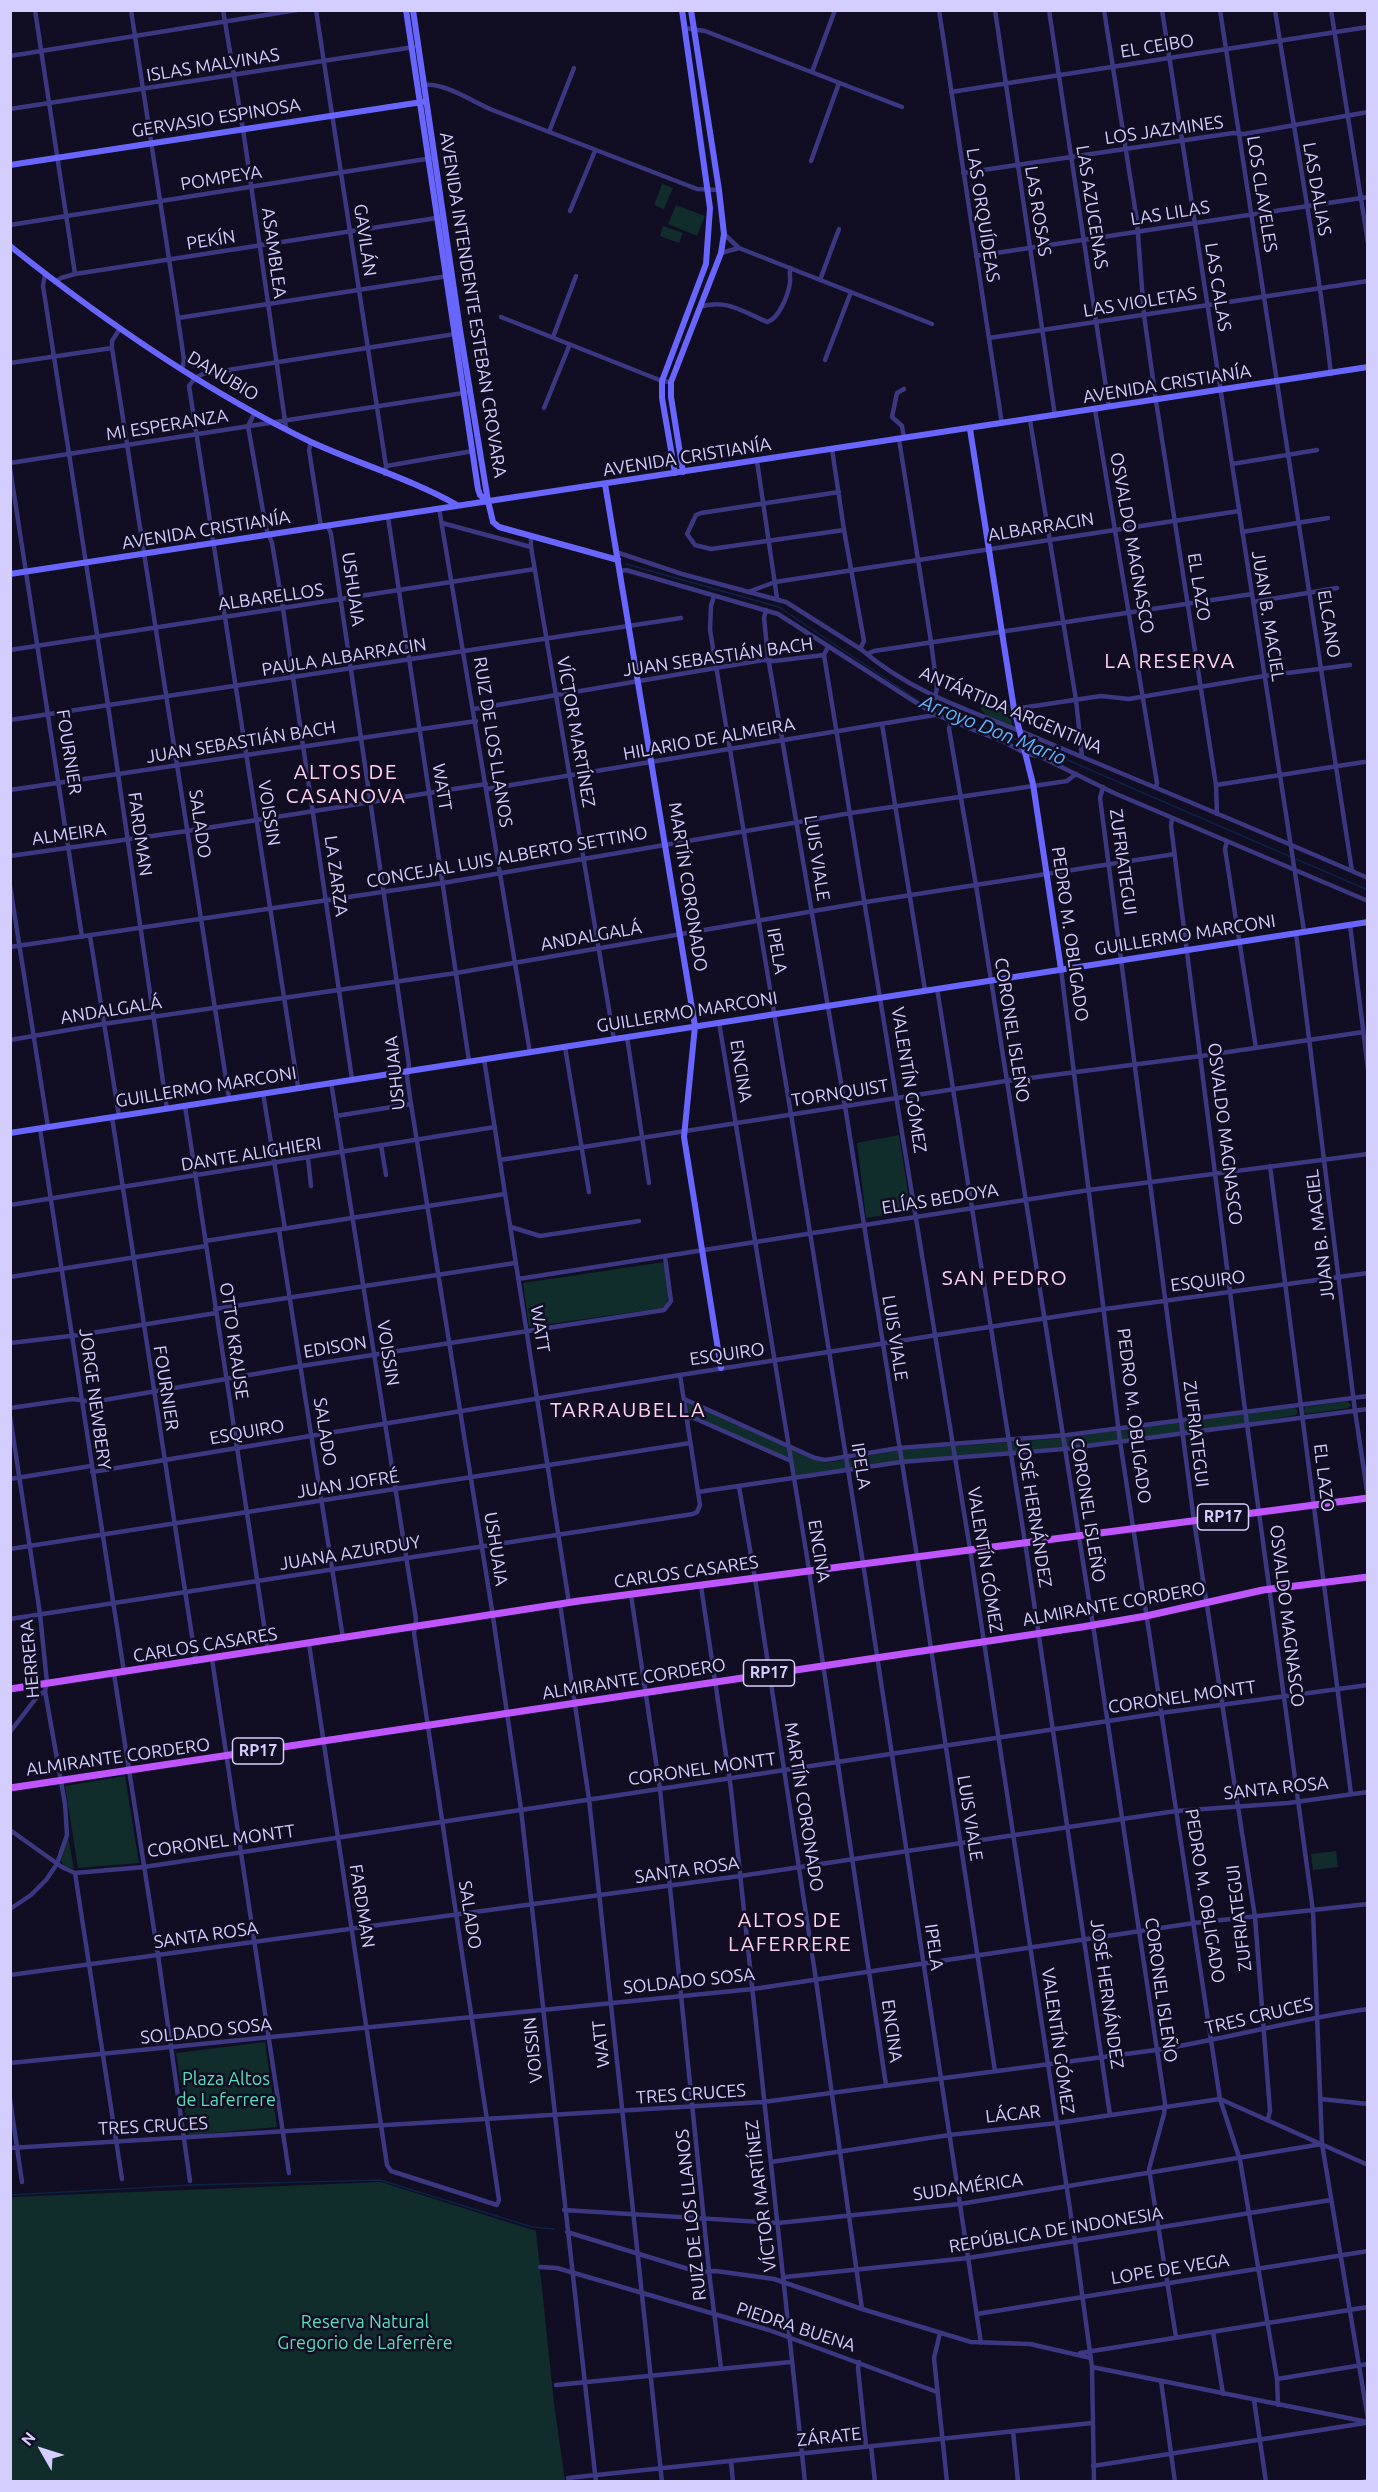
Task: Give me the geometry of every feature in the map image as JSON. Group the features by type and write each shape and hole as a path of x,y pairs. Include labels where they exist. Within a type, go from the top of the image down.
{"main road":[{"name":"CARLOS CASARES","path":"10,1689 46,1687 124,1672 560,1604 1368,1498"},
{"name":"ALMIRANTE CORDERO","path":"10,1788 984,1642 1146,1616 1270,1589 1368,1577"}],"street":[{"path":"35,10 75,274"},
{"path":"131,10 178,318 182,369"},
{"name":"ASAMBLEA","path":"223,10 243,129 286,428"},
{"path":"10,56 297,10"},
{"name":"GAVILÁN","path":"316,10 386,466 385,474"},
{"name":"AVENIDA INTENDENTE ESTEBAN CROVARA","path":"406,10 424,85 423,102"},
{"name":"AVENIDA INTENDENTE ESTEBAN CROVARA","path":"413,10 415,47 466,392 488,501"},
{"path":"675,473 662,398 662,381 706,264 710,230 708,191 682,10"},
{"path":"684,472 671,397 671,382 716,267 724,234 691,10"},
{"path":"812,72 835,10"},
{"name":"LAS ORQUÍDEAS","path":"939,10 1002,424"},
{"name":"LAS ROSAS","path":"995,10 1055,416"},
{"name":"LAS AZUCENAS","path":"1049,10 1109,407"},
{"name":"EL LAZO","path":"1104,10 1126,148 1137,232 1144,315 1156,400 1216,785 1217,814"},
{"name":"LAS CALAS","path":"1162,10 1220,390"},
{"name":"LOS CLAVELES","path":"1220,10 1278,382"},
{"name":"LAS DALIAS","path":"1275,10 1292,126 1321,287 1331,374"},
{"path":"1330,10 1347,117 1365,197 1368,243"},
{"name":"EL CEIBO","path":"951,92 1368,27"},
{"path":"684,28 694,28 902,107"},
{"name":"ISLAS MALVINAS","path":"10,109 415,47"},
{"path":"549,132 574,68"},
{"path":"811,161 839,83"},
{"path":"424,85 431,84 465,96 475,103 697,189 719,190"},
{"name":"GERVASIO ESPINOSA","path":"10,165 423,102"},
{"name":"LOS JAZMINES","path":"963,173 1292,126 1368,112"},
{"path":"570,212 595,151"},
{"name":"POMPEYA","path":"10,225 432,158"},
{"name":"LAS LILAS","path":"976,256 1365,197"},
{"name":"PEKÍN","path":"55,282 75,274 440,217"},
{"path":"820,280 839,229"},
{"path":"724,234 739,248 932,324"},
{"name":"DANUBIO","path":"10,246 119,330 195,378 311,442 458,505"},
{"path":"721,253 739,248"},
{"path":"706,264 716,267"},
{"path":"699,307 720,303 770,322 776,317 789,286 790,268"},
{"name":"FARDMAN","path":"45,274 42,282 98,636 167,1109"},
{"path":"178,318 449,276"},
{"path":"553,337 576,276"},
{"name":"LAS VIOLETAS","path":"988,338 1368,281"},
{"path":"825,360 851,292"},
{"path":"501,317 662,381 671,382"},
{"path":"10,363 112,348 112,341 119,330"},
{"path":"195,378 203,374 457,333"},
{"path":"544,408 570,344"},
{"name":"SALADO","path":"112,348 229,1098"},
{"name":"AVENIDA CRISTIANÍA","path":"10,574 1368,367"},
{"name":"VOISSIN","path":"195,378 189,391 298,1087"},
{"name":"ELCANO","path":"1278,382 1352,871"},
{"path":"904,389 897,393 892,417 902,426 901,439 937,688 935,698"},
{"name":"JUAN B. MACIEL","path":"1220,390 1295,871"},
{"name":"AVENIDA INTENDENTE ESTEBAN CROVARA","path":"466,392 472,451 480,495 488,501"},
{"name":"MI ESPERANZA","path":"10,466 69,454 466,392"},
{"name":"OSVALDO MAGNASCO","path":"1095,410 1144,697 1156,788"},
{"path":"255,412 249,426 268,535"},
{"path":"1030,420 1076,699 1082,756"},
{"name":"PEDRO M. OBLIGADO","path":"970,429 1014,709 1033,784 1047,874 1105,1309 1120,1441 1220,2099 1240,2160 1277,2379 1278,2405"},
{"path":"311,442 309,450 325,527"},
{"path":"832,449 864,641 860,649"},
{"path":"1232,464 1317,450"},
{"path":"386,466 472,451"},
{"path":"757,461 777,598"},
{"name":"FOURNIER","path":"10,466 82,937"},
{"name":"MARTÍN CORONADO","path":"605,484 695,1026 684,1132 721,1368"},
{"path":"838,492 701,513 696,515 687,534 692,542 705,549 770,542 844,530"},
{"path":"441,496 441,507"},
{"path":"488,501 495,525 494,537"},
{"name":"RUIZ DE LOS LLANOS","path":"441,507 530,1053"},
{"name":"ALBARRACIN","path":"918,560 1239,511"},
{"name":"WATT","path":"388,517 469,1061"},
{"path":"1242,532 1328,518"},
{"path":"442,523 531,547"},
{"path":"495,525 618,560"},
{"name":"USHUAIA","path":"325,527 331,534 398,981 411,1104 492,1616"},
{"name":"LA ZARZA","path":"268,535 272,543 283,609 352,1079"},
{"name":"VÍCTOR MARTÍNEZ","path":"531,536 546,639 614,1039"},
{"name":"ANTÁRTIDA ARGENTINA","path":"616,552 792,604 908,684 935,698 946,700 1020,733 1082,756 1368,878"},
{"path":"747,592 775,582 918,560"},
{"name":"ALBARELLOS","path":"10,650 340,601 535,569"},
{"name":"ANTÁRTIDA ARGENTINA","path":"620,571 626,570 766,610 788,619 935,715 1039,756 1172,818 1368,901"},
{"path":"1253,602 1337,588"},
{"path":"867,654 931,642 1252,594"},
{"name":"IPELA","path":"714,596 709,625 863,1563 981,2343"},
{"name":"LUIS VIALE","path":"766,610 764,618 769,660 883,1343 995,2071"},
{"name":"PAULA ALBARRACIN","path":"10,720 681,618"},
{"path":"824,655 828,647"},
{"name":"JUAN SEBASTIÁN BACH","path":"474,710 769,660 824,655"},
{"name":"VALENTÍN GÓMEZ","path":"824,655 956,1458 1075,2242 1092,2367 1094,2481"},
{"path":"1014,709 1101,696 1124,699 1144,697 1264,676 1350,665"},
{"path":"937,688 946,700"},
{"name":"HILARIO DE ALMEIRA","path":"486,786 569,776 935,715"},
{"name":"JUAN SEBASTIÁN BACH","path":"10,790 476,721"},
{"name":"CORONEL ISLEÑO","path":"951,721 949,729 976,885 1093,1625 1165,2107 1150,2162 1149,2174 1176,2337"},
{"path":"882,724 925,990"},
{"path":"1216,785 1364,762"},
{"name":"CONCEJAL LUIS ALBERTO SETTINO","path":"10,947 443,883 666,843 1033,784 1068,781 1076,774"},
{"name":"ALMEIRA","path":"10,856 486,786"},
{"name":"ZUFRIATEGUI","path":"1103,787 1100,798 1123,959 1180,1419 1255,1917 1270,2111 1268,2119"},
{"name":"OSVALDO MAGNASCO","path":"1172,818 1174,854 1313,1911 1322,2144 1368,2421"},
{"path":"1227,841 1225,849 1256,1048"},
{"name":"ANDALGALÁ","path":"10,1040 103,1024 456,973 866,902 1174,854"},
{"path":"1295,871 1304,931"},
{"path":"10,886 48,1127"},
{"name":"GUILLERMO MARCONI","path":"10,1133 1368,922"},
{"path":"1350,925 1368,1068"},
{"name":"JUAN B. MACIEL","path":"1296,933 1353,1397 1368,1498"},
{"name":"FOURNIER","path":"90,936 143,1325 196,1662"},
{"name":"JOSÉ HERNÁNDEZ","path":"937,988 1039,1633 1110,2115"},
{"name":"ENCINA","path":"719,1022 794,1479 886,2085"},
{"name":"TORNQUIST","path":"500,1160 952,1089 1363,1032"},
{"path":"627,1037 650,1183"},
{"path":"565,1047 589,1192"},
{"name":"WATT","path":"484,1059 569,1603"},
{"name":"VOISSIN","path":"331,1082 386,1422 416,1620 415,1628"},
{"name":"SALADO","path":"263,1093 290,1298 343,1638"},
{"path":"336,1116 411,1104"},
{"name":"OTTO KRAUSE","path":"185,1106 268,1651"},
{"name":"DANTE ALIGHIERI","path":"10,1205 495,1127"},
{"name":"JORGE NEWBERY","path":"40,1129 124,1672"},
{"path":"381,1145 386,1175"},
{"name":"ELÍAS BEDOYA","path":"518,1279 1089,1190 1368,1154"},
{"path":"308,1158 312,1186"},
{"name":"EL LAZO","path":"1270,1166 1351,1794"},
{"path":"10,1277 134,1258 282,1229 505,1194"},
{"path":"511,1227 540,1236 639,1221"},
{"name":"EDISON","path":"10,1408 82,1400 93,1402 154,1393 301,1366 664,1310 671,1301 665,1257"},
{"path":"10,1343 143,1325 290,1298 516,1263"},
{"name":"ESQUIRO","path":"10,1479 163,1460 721,1368 1166,1300 1232,1293 1368,1273"},
{"path":"680,1375 698,1492 901,1462 1064,1449 1368,1409"},
{"path":"684,1399 822,1460 899,1448 1062,1435 1368,1396"},
{"name":"HERRERA","path":"10,1416 40,1614 46,1687 68,1829 57,1864"},
{"path":"687,1418 694,1418 791,1461"},
{"name":"JUAN JOFRÉ","path":"10,1549 690,1443"},
{"name":"MARTÍN CORONADO","path":"739,1487 816,1980 862,2309"},
{"name":"JUANA AZURDUY","path":"10,1619 693,1514 699,1509 698,1492"},
{"name":"VÍCTOR MARTÍNEZ","path":"701,1586 730,1779 805,2481"},
{"name":"RUIZ DE LOS LLANOS","path":"631,1595 660,1789 721,2368"},
{"name":"WATT","path":"560,1604 589,1799 662,2481"},
{"name":"VOISSIN","path":"492,1616 520,1809 596,2481"},
{"name":"SALADO","path":"391,2170 497,2205 499,2200 427,1724 415,1628"},
{"name":"FARDMAN","path":"309,1644 387,2165 391,2170"},
{"path":"212,1659 289,2174"},
{"path":"114,1674 172,2048 190,2181"},
{"name":"CORONEL MONTT","path":"75,1873 144,1867 1053,1729 1368,1685"},
{"path":"10,1732 46,1687"},
{"name":"SANTA ROSA","path":"10,1975 599,1896 1176,1811 1297,1801 1368,1792"},
{"path":"10,1830 57,1864 75,1873 122,2179"},
{"path":"10,1909 31,1895 57,1864"},
{"name":"SOLDADO SOSA","path":"10,2063 753,1989 1139,1930 1368,1904"},
{"name":"TRES CRUCES","path":"10,2148 763,2102 1156,2050 1212,2041 1318,2016 1368,2009"},
{"path":"10,2099 22,2182"},
{"path":"1220,2099 1368,2165"},
{"name":"LÁCAR","path":"771,2162 949,2135 1057,2123 1220,2099"},
{"path":"1321,2099 1368,2104"},
{"name":"SUDAMÉRICA","path":"564,2210 778,2223 960,2204 1240,2160 1322,2144"},
{"name":"REPÚBLICA DE INDONESIA","path":"785,2280 968,2258 1331,2200"},
{"path":"567,2232 698,2272 709,2271 785,2280 862,2309 981,2343 1025,2343 1091,2358"},
{"name":"LOPE DE VEGA","path":"977,2314 1368,2252"},
{"name":"PIEDRA BUENA","path":"540,2267 552,2267 789,2336 937,2392"},
{"path":"1077,2354 1368,2307"},
{"path":"1213,2332 1223,2394"},
{"path":"940,2333 934,2358 947,2481"},
{"path":"556,2385 791,2362"},
{"path":"860,2362 858,2368 875,2481"},
{"path":"1277,2379 1368,2364"},
{"path":"1092,2367 1368,2421"},
{"path":"1161,2382 1175,2481"},
{"path":"1254,2400 1266,2481"},
{"path":"1094,2466 1368,2421"},
{"name":"ZÁRATE","path":"568,2478 1092,2423"},
{"path":"1013,2431 1018,2481"},
{"path":"731,2461 733,2481"},
{"path":"1362,2481 1368,2481"}],"green space":[{"path":"662,184 673,188 664,209 654,205"},
{"path":"676,205 705,216 697,236 668,224"},
{"path":"663,226 683,233 679,243 660,236"},
{"path":"1007,701 1013,727 986,716 980,708"},
{"path":"899,1135 911,1211 866,1218 857,1143"},
{"path":"664,1262 669,1293 666,1304 662,1308 529,1327 523,1283"},
{"path":"683,1401 825,1463 899,1450 1064,1438 1246,1412 1295,1408 1298,1412 1296,1415 1245,1424 1063,1447 898,1461 795,1477 791,1462 694,1418 687,1418"},
{"path":"1347,1401 1351,1405 1349,1408 1306,1414 1304,1412 1305,1407"},
{"path":"125,1776 139,1863 78,1868 65,1786"},
{"path":"68,1836 74,1869 64,1866 61,1861"},
{"path":"1336,1851 1338,1867 1313,1870 1311,1854"},
{"name":"Plaza Altos de Laferrere","path":"265,2042 277,2127 189,2135 176,2053"},
{"name":"Reserva Natural Gregorio de Laferrère","path":"381,2182 536,2231 554,2403 565,2481 11,2481 10,2197"}],"waterway":[{"name":"Arroyo Don Mario","path":"626,564 779,607 925,705 1018,740"},
{"name":"Arroyo Don Mario","path":"1026,742 1291,857"},
{"name":"Arroyo Don Mario","path":"1296,859 1368,890"},
{"path":"10,2195 191,2185 380,2180 532,2227 554,2229"}],"district":[{"name":"LA RESERVA","path":"1170,661"},
{"name":"ALTOS DE CASANOVA","path":"346,784"},
{"name":"SAN PEDRO","path":"1005,1278"},
{"name":"TARRAUBELLA","path":"628,1410"},
{"name":"ALTOS DE LAFERRERE","path":"790,1932"}]}
